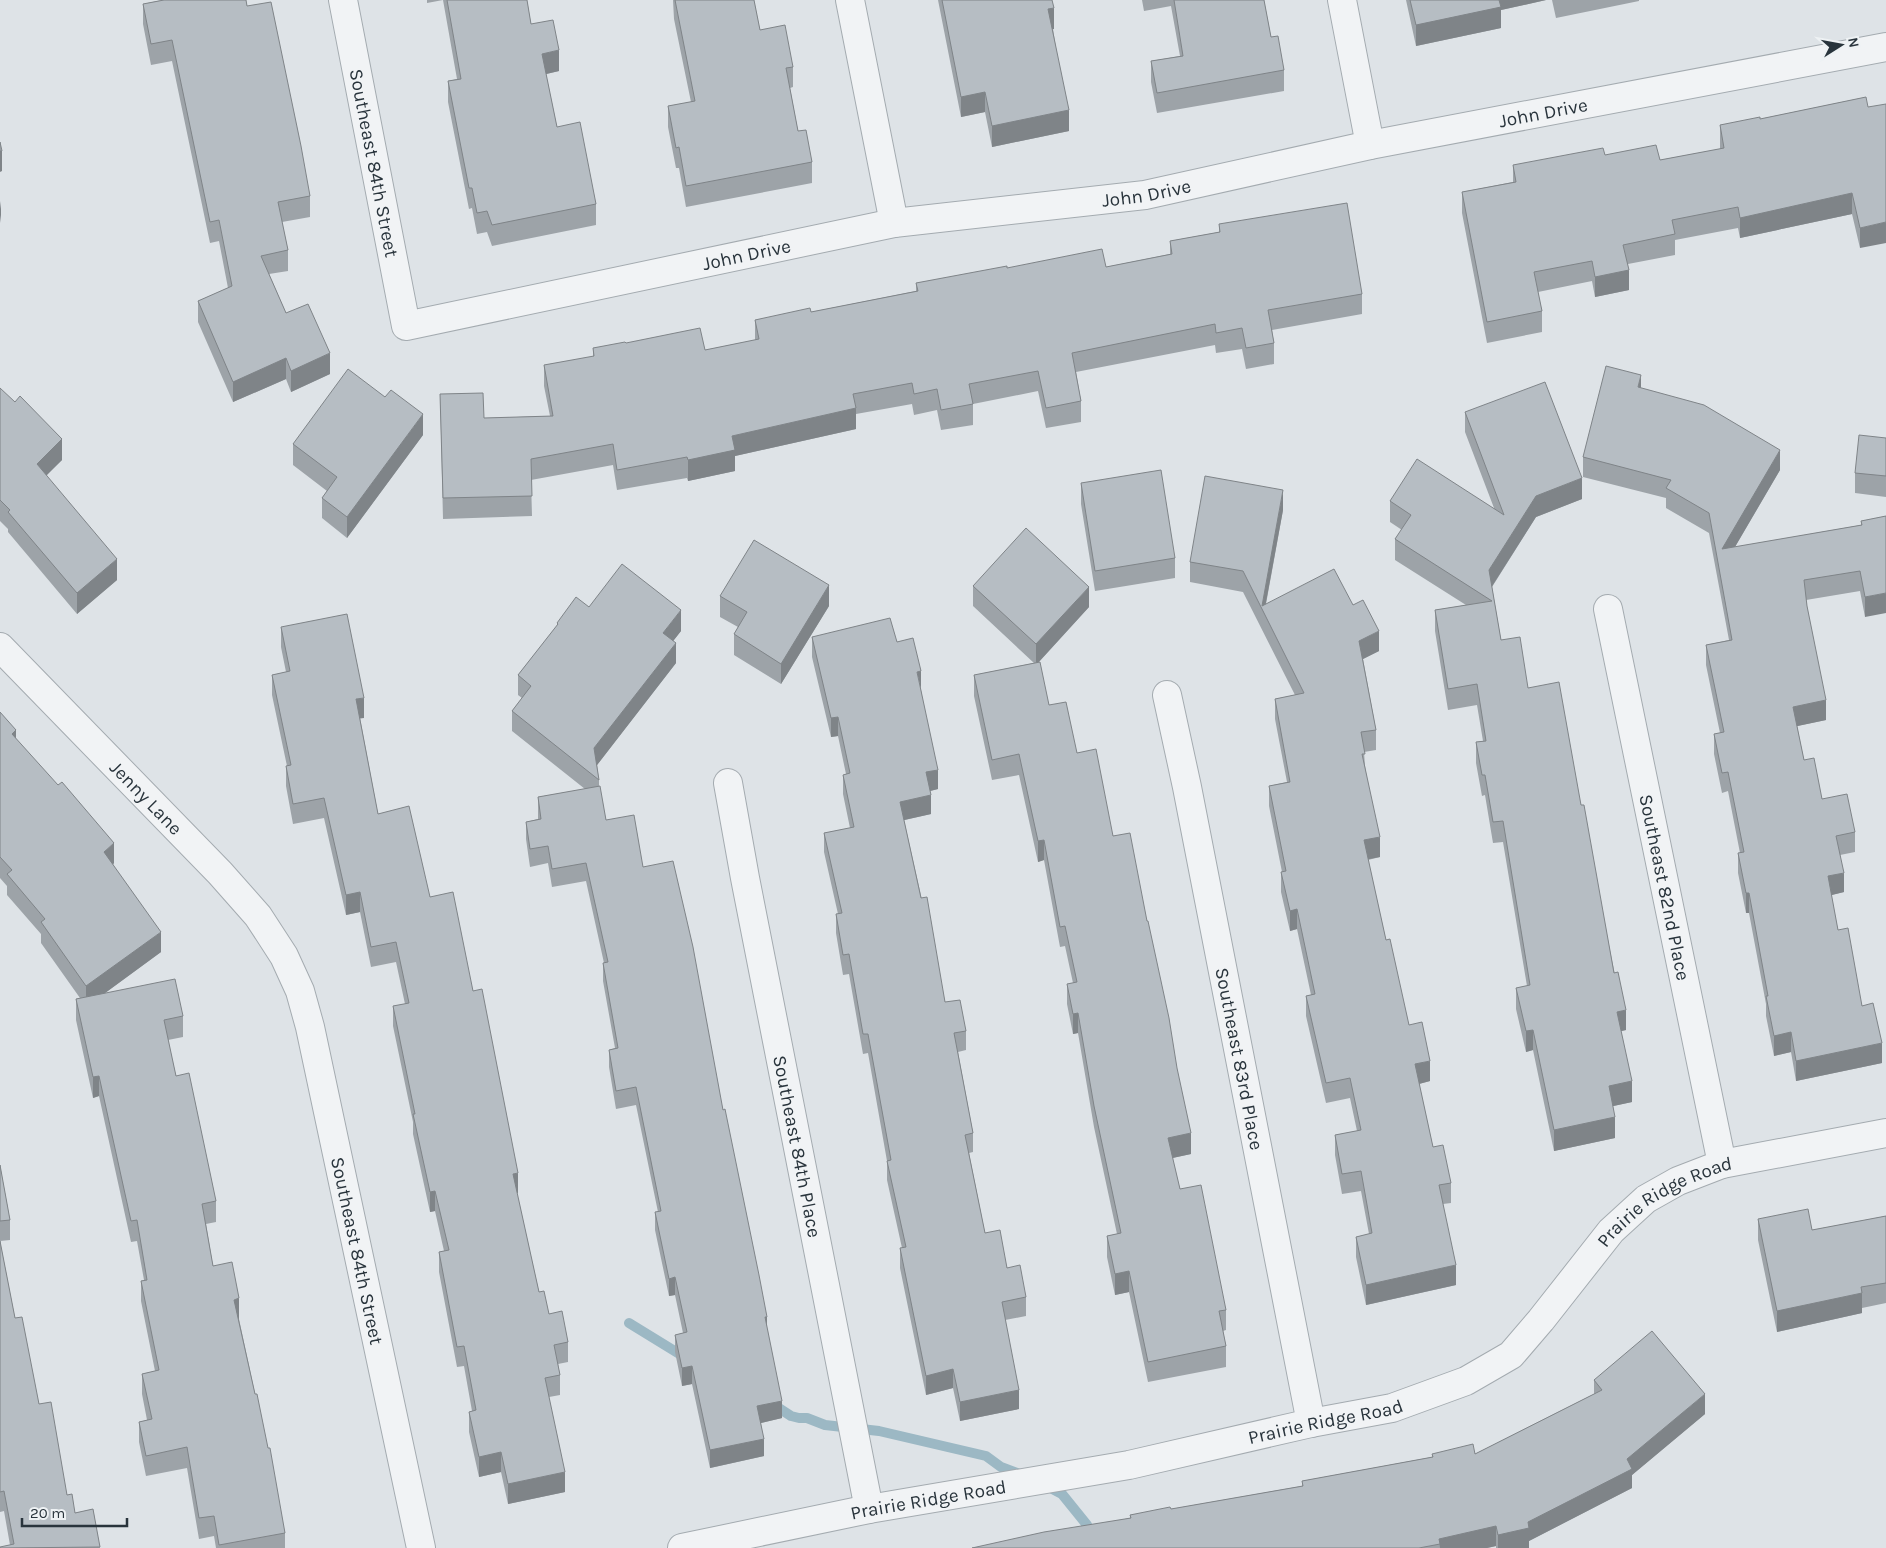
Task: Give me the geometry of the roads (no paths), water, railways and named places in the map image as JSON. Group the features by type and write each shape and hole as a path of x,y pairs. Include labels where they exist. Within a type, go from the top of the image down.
{"street":[{"name":"Southeast 84th Street","path":"343,0 406,326"},
{"path":"850,0 894,223"},
{"path":"1342,0 1370,145"},
{"name":"John Drive","path":"406,326 894,223 1145,195 1370,145 1886,47"},
{"name":"Southeast 82nd Place","path":"1608,609 1722,1164"},
{"name":"Jenny Lane","path":"0,647 220,873 258,916 284,956"},
{"name":"Southeast 83rd Place","path":"1167,695 1187,787 1311,1423"},
{"name":"Southeast 84th Place","path":"728,783 746,888 869,1509"},
{"name":"Southeast 84th Street","path":"284,956 300,991 310,1027 421,1548"},
{"name":"Prairie Ridge Road","path":"682,1548 869,1509 1129,1464 1311,1423 1392,1408 1466,1381 1511,1355 1611,1231 1646,1199 1678,1181 1722,1164 1886,1132"}],"waterway":[{"path":"629,1323 686,1358"},
{"path":"771,1403 791,1416 807,1418 825,1425 879,1431 986,1456 1001,1467 1025,1476"},
{"path":"1045,1485 1062,1494 1087,1525 1093,1537 1102,1548"}]}
